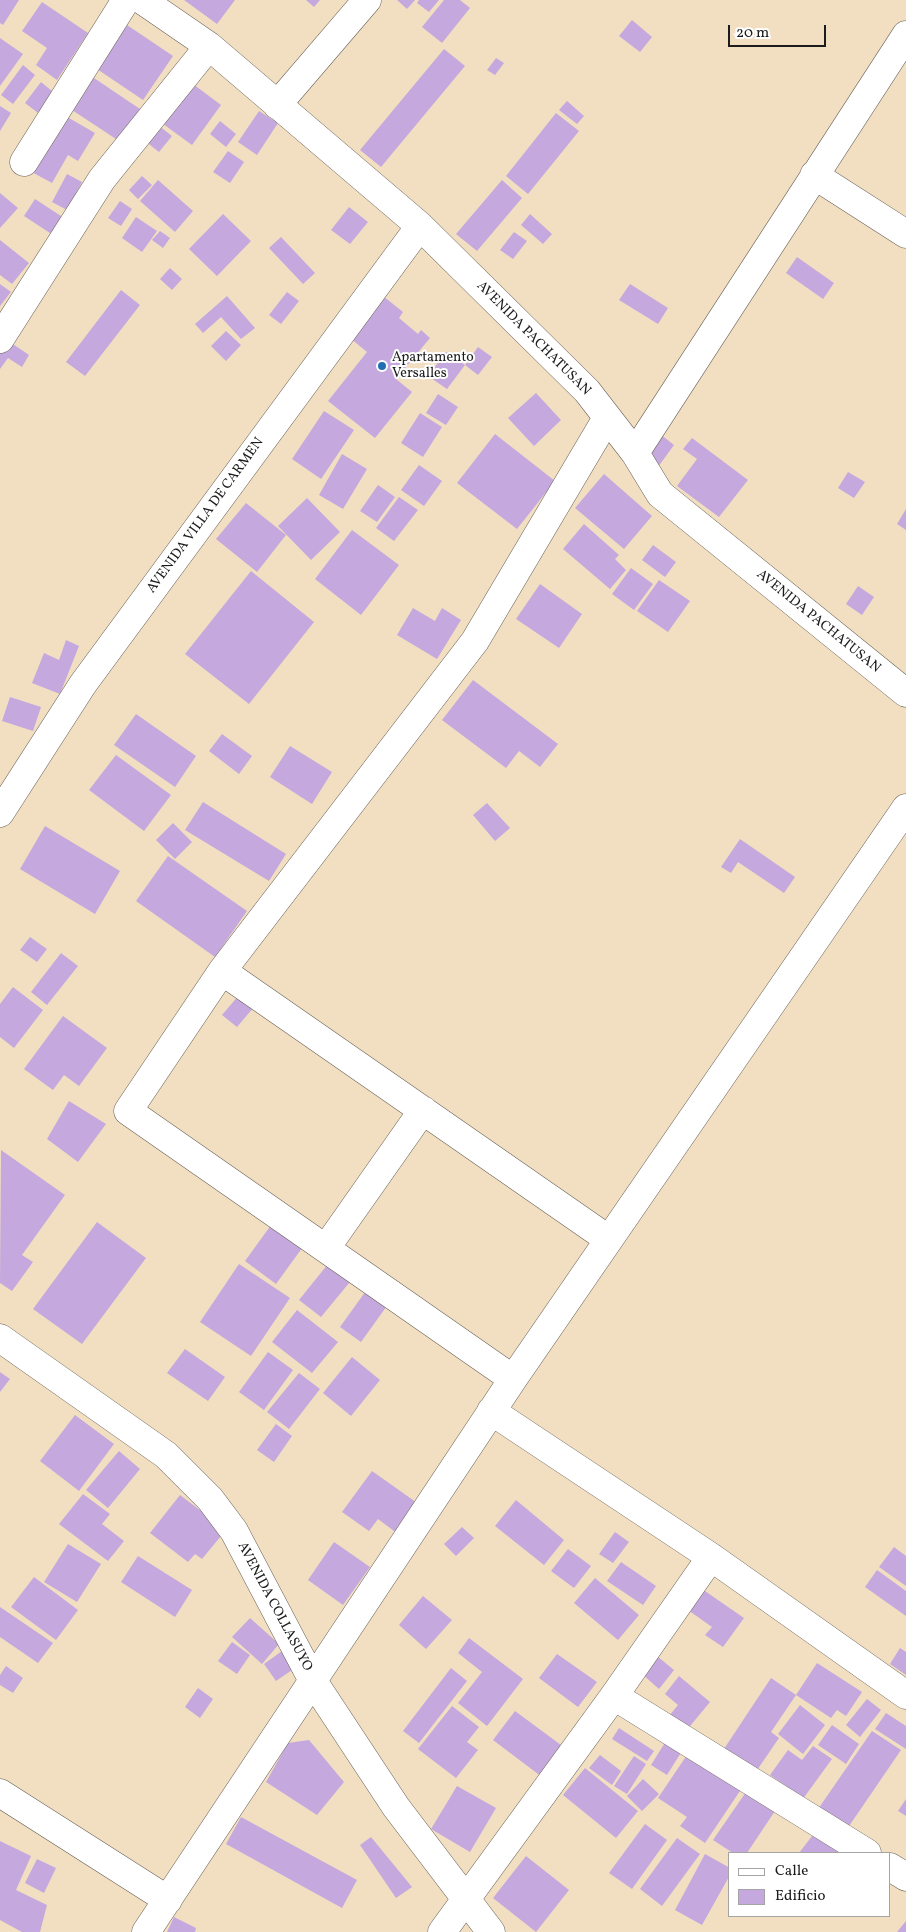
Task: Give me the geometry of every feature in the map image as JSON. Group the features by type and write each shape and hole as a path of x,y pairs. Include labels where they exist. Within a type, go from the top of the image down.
{"street":[{"path":"24,162 140,0"},
{"name":"AVENIDA PACHATUSAN","path":"140,0 209,46 420,226 587,391 635,452 660,494 906,693"},
{"path":"277,105 367,0"},
{"path":"635,452 906,35"},
{"path":"0,339 102,179 209,46"},
{"path":"814,175 906,234"},
{"name":"AVENIDA VILLA DE CARMEN","path":"0,813 83,684 420,226"},
{"path":"513,1379 128,1111 222,971 475,641 607,418"},
{"path":"146,1932 513,1379 906,808"},
{"path":"222,971 608,1239"},
{"path":"326,1248 423,1110"},
{"name":"AVENIDA COLLASUYO","path":"0,1338 166,1455 210,1498 234,1531 313,1681 396,1807 491,1932"},
{"path":"491,1412 710,1557 906,1695"},
{"path":"442,1932 614,1696 710,1557"},
{"path":"614,1696 865,1852"},
{"path":"0,1793 168,1900"},
{"path":"891,1868 906,1878"}],"building":[{"path":"0,0 19,0 3,25 0,23"},
{"path":"184,0 235,0 217,24"},
{"path":"306,0 320,0 314,7"},
{"path":"397,0 415,0 407,9"},
{"path":"419,0 439,0 429,12 417,3"},
{"path":"444,0 460,0 470,8 442,43 422,27"},
{"path":"42,2 88,33 57,80 36,65 47,48 22,31"},
{"path":"632,20 652,37 640,52 619,36"},
{"path":"127,25 173,56 143,100 97,69"},
{"path":"0,38 23,54 0,86"},
{"path":"444,49 465,66 381,167 360,150"},
{"path":"496,58 504,63 495,75 487,70"},
{"path":"23,65 35,75 13,104 1,95"},
{"path":"91,76 140,109 119,141 69,108"},
{"path":"189,81 221,105 192,145 159,121"},
{"path":"41,82 58,96 42,116 25,103"},
{"path":"567,101 584,116 577,124 559,110"},
{"path":"0,106 11,113 0,131"},
{"path":"259,111 278,123 257,155 238,142"},
{"path":"556,113 579,131 528,194 506,176"},
{"path":"62,114 95,133 78,161 68,155 52,183 28,170"},
{"path":"220,121 236,134 226,147 210,134"},
{"path":"158,125 172,136 159,152 145,141"},
{"path":"228,151 244,162 230,183 213,172"},
{"path":"67,174 82,182 67,210 52,202"},
{"path":"142,176 152,185 138,199 129,190"},
{"path":"158,180 193,211 175,232 140,201"},
{"path":"502,180 522,198 477,251 456,234"},
{"path":"0,193 18,208 0,228"},
{"path":"35,199 64,218 53,235 24,216"},
{"path":"120,201 132,209 121,226 108,218"},
{"path":"349,207 368,222 350,244 331,230"},
{"path":"223,214 251,241 217,276 189,249"},
{"path":"530,214 552,234 543,244 521,225"},
{"path":"136,217 157,231 142,252 122,238"},
{"path":"160,231 170,238 163,248 152,240"},
{"path":"514,232 527,241 513,259 500,250"},
{"path":"281,237 315,273 303,284 269,248"},
{"path":"0,240 29,263 12,284 0,275"},
{"path":"797,257 834,283 823,299 786,273"},
{"path":"170,268 182,279 172,290 160,279"},
{"path":"0,284 11,292 0,306"},
{"path":"630,284 668,308 658,324 619,300"},
{"path":"121,290 140,305 85,376 66,362"},
{"path":"287,292 299,301 281,324 269,315"},
{"path":"227,296 255,328 241,339 221,317 203,333 195,324"},
{"name":"Apartamento Versalles","path":"383,296 403,312 399,318 418,334 421,330 430,338 396,379 412,392 375,438 328,401 367,352 350,338"},
{"path":"226,331 241,345 226,361 211,346"},
{"path":"4,338 29,355 22,367 8,358 0,369 0,343"},
{"path":"478,347 492,357 478,375 465,365"},
{"path":"446,352 465,365 447,389 428,376"},
{"path":"536,393 561,420 534,446 508,418"},
{"path":"438,394 458,407 446,425 426,413"},
{"path":"324,411 354,430 321,479 292,459"},
{"path":"420,413 442,427 423,457 401,443"},
{"path":"655,430 674,445 658,467 638,451"},
{"path":"495,434 555,481 517,529 457,483"},
{"path":"692,438 748,480 719,517 677,486 697,459 683,449"},
{"path":"342,454 367,469 343,509 319,495"},
{"path":"419,465 442,481 424,506 401,490"},
{"path":"848,472 865,482 854,498 838,488"},
{"path":"604,474 652,516 624,549 575,508"},
{"path":"378,485 395,497 377,522 360,511"},
{"path":"399,497 418,510 394,541 376,528"},
{"path":"307,498 340,532 311,560 278,526"},
{"path":"246,503 286,535 257,572 216,539"},
{"path":"906,509 906,530 897,524"},
{"path":"584,524 619,555 615,559 626,570 610,589 563,549"},
{"path":"352,530 399,565 361,615 315,579"},
{"path":"653,545 676,562 665,577 642,560"},
{"path":"631,568 653,584 634,610 612,594"},
{"path":"251,571 314,622 249,704 185,654"},
{"path":"659,580 690,601 668,632 637,611"},
{"path":"540,584 582,614 559,648 516,619"},
{"path":"858,586 874,597 862,615 846,604"},
{"path":"413,608 435,621 442,608 461,620 437,659 397,635"},
{"path":"66,640 79,646 60,694 32,683 44,653 59,660"},
{"path":"473,680 558,744 540,767 519,751 506,768 442,720"},
{"path":"10,697 41,707 33,731 2,721"},
{"path":"136,714 196,756 175,787 114,745"},
{"path":"222,734 252,756 239,774 209,751"},
{"path":"290,746 332,772 312,804 270,777"},
{"path":"116,755 171,795 144,831 89,790"},
{"path":"203,802 286,854 269,881 185,830"},
{"path":"487,803 510,828 495,841 473,815"},
{"path":"173,823 192,842 175,859 156,840"},
{"path":"45,826 120,871 95,914 20,869"},
{"path":"740,839 795,877 784,893 738,862 731,873 721,867"},
{"path":"168,856 247,911 215,957 136,901"},
{"path":"30,937 47,949 37,962 20,950"},
{"path":"61,953 78,966 47,1005 31,992"},
{"path":"13,987 43,1010 14,1048 0,1037 0,1004"},
{"path":"239,995 254,1007 237,1027 222,1015"},
{"path":"63,1016 107,1048 79,1086 64,1075 53,1090 24,1069"},
{"path":"69,1101 106,1124 78,1162 47,1139"},
{"path":"1,1150 65,1195 22,1255 33,1262 12,1291 0,1283"},
{"path":"274,1221 305,1244 276,1284 245,1261"},
{"path":"97,1222 146,1258 82,1344 33,1309"},
{"path":"332,1259 354,1277 321,1317 299,1300"},
{"path":"239,1264 290,1298 251,1356 200,1322"},
{"path":"368,1288 389,1303 361,1342 340,1327"},
{"path":"297,1310 338,1342 312,1373 272,1342"},
{"path":"185,1349 225,1377 208,1401 167,1373"},
{"path":"268,1352 293,1370 264,1410 239,1392"},
{"path":"352,1357 380,1380 351,1416 323,1393"},
{"path":"0,1372 10,1379 0,1392"},
{"path":"299,1373 320,1389 289,1429 267,1412"},
{"path":"75,1415 114,1444 79,1491 40,1461"},
{"path":"276,1424 292,1436 274,1462 257,1450"},
{"path":"119,1451 140,1469 108,1508 86,1490"},
{"path":"372,1471 420,1505 398,1534 378,1519 369,1531 342,1512"},
{"path":"83,1494 110,1514 102,1524 124,1541 108,1561 59,1524"},
{"path":"180,1495 226,1530 202,1559 195,1554 188,1562 150,1533"},
{"path":"516,1500 564,1540 544,1565 495,1526"},
{"path":"462,1527 474,1538 456,1556 444,1544"},
{"path":"615,1532 629,1542 613,1563 599,1554"},
{"path":"334,1542 370,1567 343,1605 308,1580"},
{"path":"68,1544 101,1564 77,1602 44,1582"},
{"path":"894,1547 906,1556 906,1586 879,1567"},
{"path":"568,1549 591,1566 574,1588 551,1571"},
{"path":"138,1556 192,1590 175,1617 121,1582"},
{"path":"621,1562 656,1586 643,1605 607,1581"},
{"path":"877,1570 906,1591 906,1616 865,1587"},
{"path":"34,1577 78,1610 56,1640 11,1607"},
{"path":"595,1578 639,1615 618,1640 574,1603"},
{"path":"702,1589 744,1618 723,1647 705,1635 712,1627 688,1610"},
{"path":"423,1596 452,1620 426,1649 399,1625"},
{"path":"0,1607 53,1643 38,1663 0,1637"},
{"path":"250,1618 279,1644 262,1664 232,1637"},
{"path":"469,1638 523,1679 487,1726 458,1703 482,1672 458,1653"},
{"path":"232,1642 250,1655 237,1674 218,1661"},
{"path":"900,1648 906,1652 906,1675 890,1664"},
{"path":"282,1651 295,1668 276,1681 264,1664"},
{"path":"557,1654 597,1682 578,1707 539,1678"},
{"path":"657,1656 674,1670 659,1689 642,1674"},
{"path":"817,1663 862,1692 846,1716 837,1710 831,1718 796,1695"},
{"path":"6,1666 23,1678 13,1693 0,1685 0,1675"},
{"path":"451,1668 467,1681 419,1743 403,1731"},
{"path":"679,1676 710,1702 686,1731 669,1716 678,1705 665,1694"},
{"path":"771,1678 796,1695 771,1732 779,1738 751,1779 718,1758"},
{"path":"198,1688 213,1699 200,1718 185,1707"},
{"path":"867,1699 881,1710 860,1737 846,1725"},
{"path":"800,1705 825,1725 803,1754 778,1734"},
{"path":"452,1706 479,1727 467,1742 478,1750 456,1778 418,1749"},
{"path":"515,1711 565,1748 542,1777 493,1740"},
{"path":"886,1713 906,1726 906,1749 875,1729"},
{"path":"832,1725 859,1744 846,1764 818,1745"},
{"path":"619,1728 654,1751 647,1761 612,1739"},
{"path":"872,1731 901,1750 845,1832 816,1812"},
{"path":"671,1733 687,1743 667,1775 651,1765"},
{"path":"309,1740 344,1782 317,1815 266,1782 288,1743"},
{"path":"693,1746 746,1782 705,1843 680,1826 687,1817 658,1798"},
{"path":"813,1746 832,1759 797,1807 786,1786 770,1775 788,1750 802,1760"},
{"path":"600,1755 621,1771 612,1785 589,1768"},
{"path":"634,1756 646,1764 627,1794 614,1786"},
{"path":"585,1768 638,1811 616,1838 563,1795"},
{"path":"643,1779 659,1794 642,1811 627,1796"},
{"path":"457,1786 496,1808 470,1852 431,1829"},
{"path":"748,1789 777,1808 748,1852 731,1852 713,1840"},
{"path":"906,1799 906,1816 898,1811"},
{"path":"241,1817 357,1880 342,1908 226,1844"},
{"path":"645,1824 667,1840 632,1889 609,1873"},
{"path":"819,1827 843,1852 800,1852"},
{"path":"371,1837 412,1887 396,1898 360,1845"},
{"path":"677,1838 700,1854 662,1906 640,1889"},
{"path":"0,1841 31,1856 16,1890 47,1905 40,1932 22,1932 0,1920"},
{"path":"705,1854 728,1867 728,1879 702,1925 675,1910"},
{"path":"526,1856 569,1890 536,1932 493,1898"},
{"path":"37,1859 56,1868 44,1893 25,1883"},
{"path":"174,1917 196,1928 195,1932 167,1932"},
{"path":"906,1921 906,1932 897,1932"}],"place":[{"name":"Apartamento Versalles","path":"382,366"}]}
